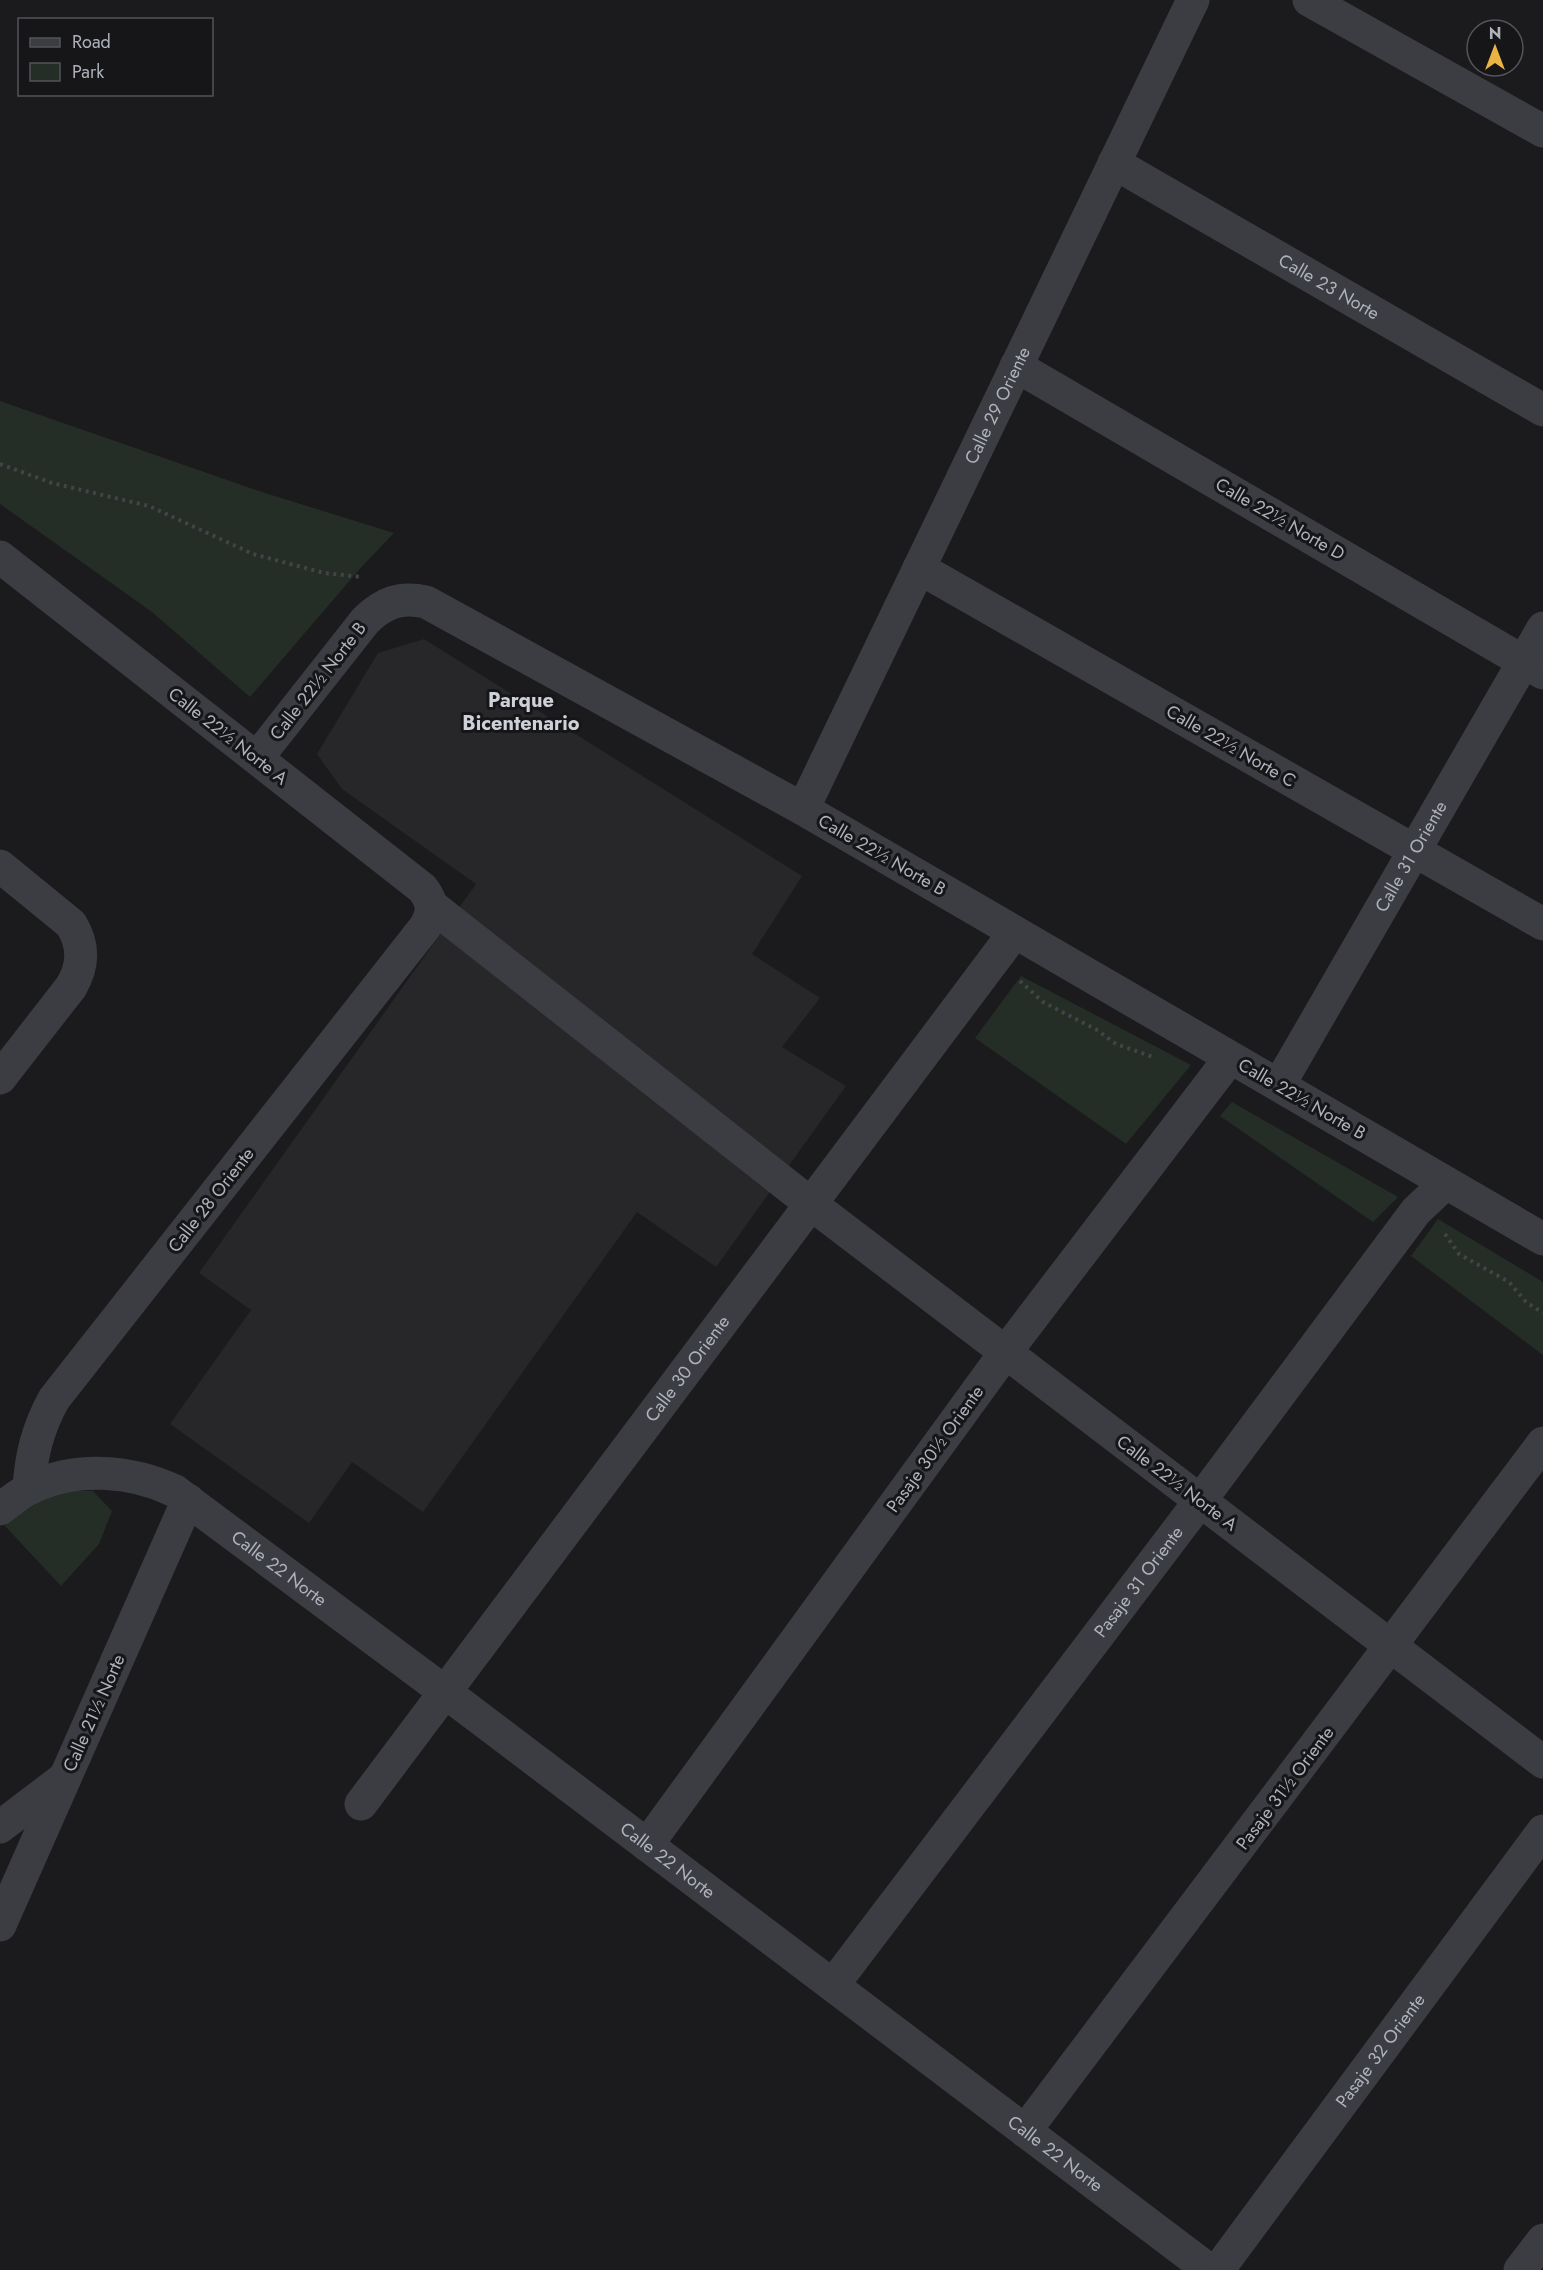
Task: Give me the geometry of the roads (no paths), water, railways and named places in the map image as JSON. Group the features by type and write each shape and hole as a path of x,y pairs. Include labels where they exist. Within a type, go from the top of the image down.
{"street":[{"name":"Calle 29 Oriente","path":"803,809 1193,0"},
{"path":"1309,0 1543,131"},
{"name":"Calle 23 Norte","path":"1114,163 1543,410"},
{"name":"Calle 22½ Norte D","path":"1017,366 1534,667"},
{"name":"Calle 22½ Norte A","path":"0,557 422,888 429,896 429,917 811,1204 1543,1762"},
{"name":"Calle 22½ Norte C","path":"919,568 1543,924"},
{"name":"Calle 22½ Norte B","path":"257,758 375,611 387,603 401,599 426,602 803,809 1005,945 1230,1058 1543,1239"},
{"name":"Calle 31 Oriente","path":"1279,1085 1415,851 1534,667 1543,628"},
{"path":"0,866 62,914 77,934 81,947 80,968 71,987 0,1078"},
{"name":"Calle 28 Oriente","path":"29,1488 36,1437 54,1400 429,917"},
{"name":"Calle 30 Oriente","path":"361,1804 1005,945"},
{"name":"Pasaje 30½ Oriente","path":"647,1845 1005,1353 1230,1058"},
{"name":"Pasaje 31 Oriente","path":"833,1985 1200,1502 1416,1211 1446,1183"},
{"name":"Pasaje 31½ Oriente","path":"1025,2131 1392,1647 1543,1443"},
{"name":"Calle 22 Norte","path":"29,1488 71,1476 116,1474 162,1485 188,1500 1209,2270"},
{"path":"0,1509 29,1488"},
{"name":"Calle 21½ Norte","path":"0,1925 188,1500"},
{"path":"0,1827 66,1777"},
{"name":"Pasaje 32 Oriente","path":"1218,2270 1543,1831"},
{"path":"1520,2270 1543,2240"}],"district":[{"name":"Parque Bicentenario","path":"521,712"}]}
